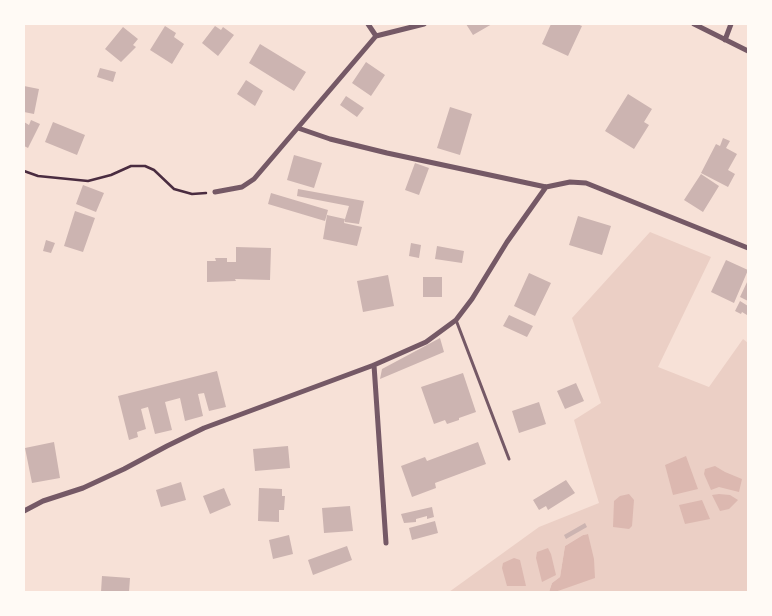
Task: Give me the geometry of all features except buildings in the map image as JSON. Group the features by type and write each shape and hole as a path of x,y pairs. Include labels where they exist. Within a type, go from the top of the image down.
{"street":[{"path":"368,24 376,36"},
{"path":"215,192 242,187 254,179 376,36 424,24"},
{"path":"694,24 748,51"},
{"path":"725,40 731,24"},
{"path":"298,128 330,139 387,153 546,186 570,182 586,184 748,248"},
{"path":"24,511 42,501 83,488 204,428 374,365 426,342 456,320 472,299 507,242 546,186"},
{"path":"374,365 386,543"}],"lane":[{"path":"456,320 509,459"}],"path":[{"path":"24,171 38,176 88,180 110,175 131,166 145,166 154,170 174,189 192,194 215,192"}],"shaded area":[{"path":"650,232 711,257 658,367 709,387 743,339 748,343 748,592 555,592 565,587 588,534 565,546 560,577 552,583 549,592 449,592 539,527 599,503 574,420 601,403 572,318"},
{"path":"686,456 698,489 673,495 665,465"},
{"path":"715,466 742,479 739,492 719,487 711,490 704,474 705,469"},
{"path":"629,494 634,500 632,526 629,529 613,527 614,501 620,496"},
{"path":"712,495 730,495 738,500 729,509 720,511"},
{"path":"702,500 710,519 685,524 679,505"},
{"path":"588,534 594,559 595,578 555,592 549,592 552,583 560,577 565,546"},
{"path":"548,548 556,575 542,582 536,558 537,552"},
{"path":"514,558 520,560 526,586 507,586 502,568 503,563"}]}
